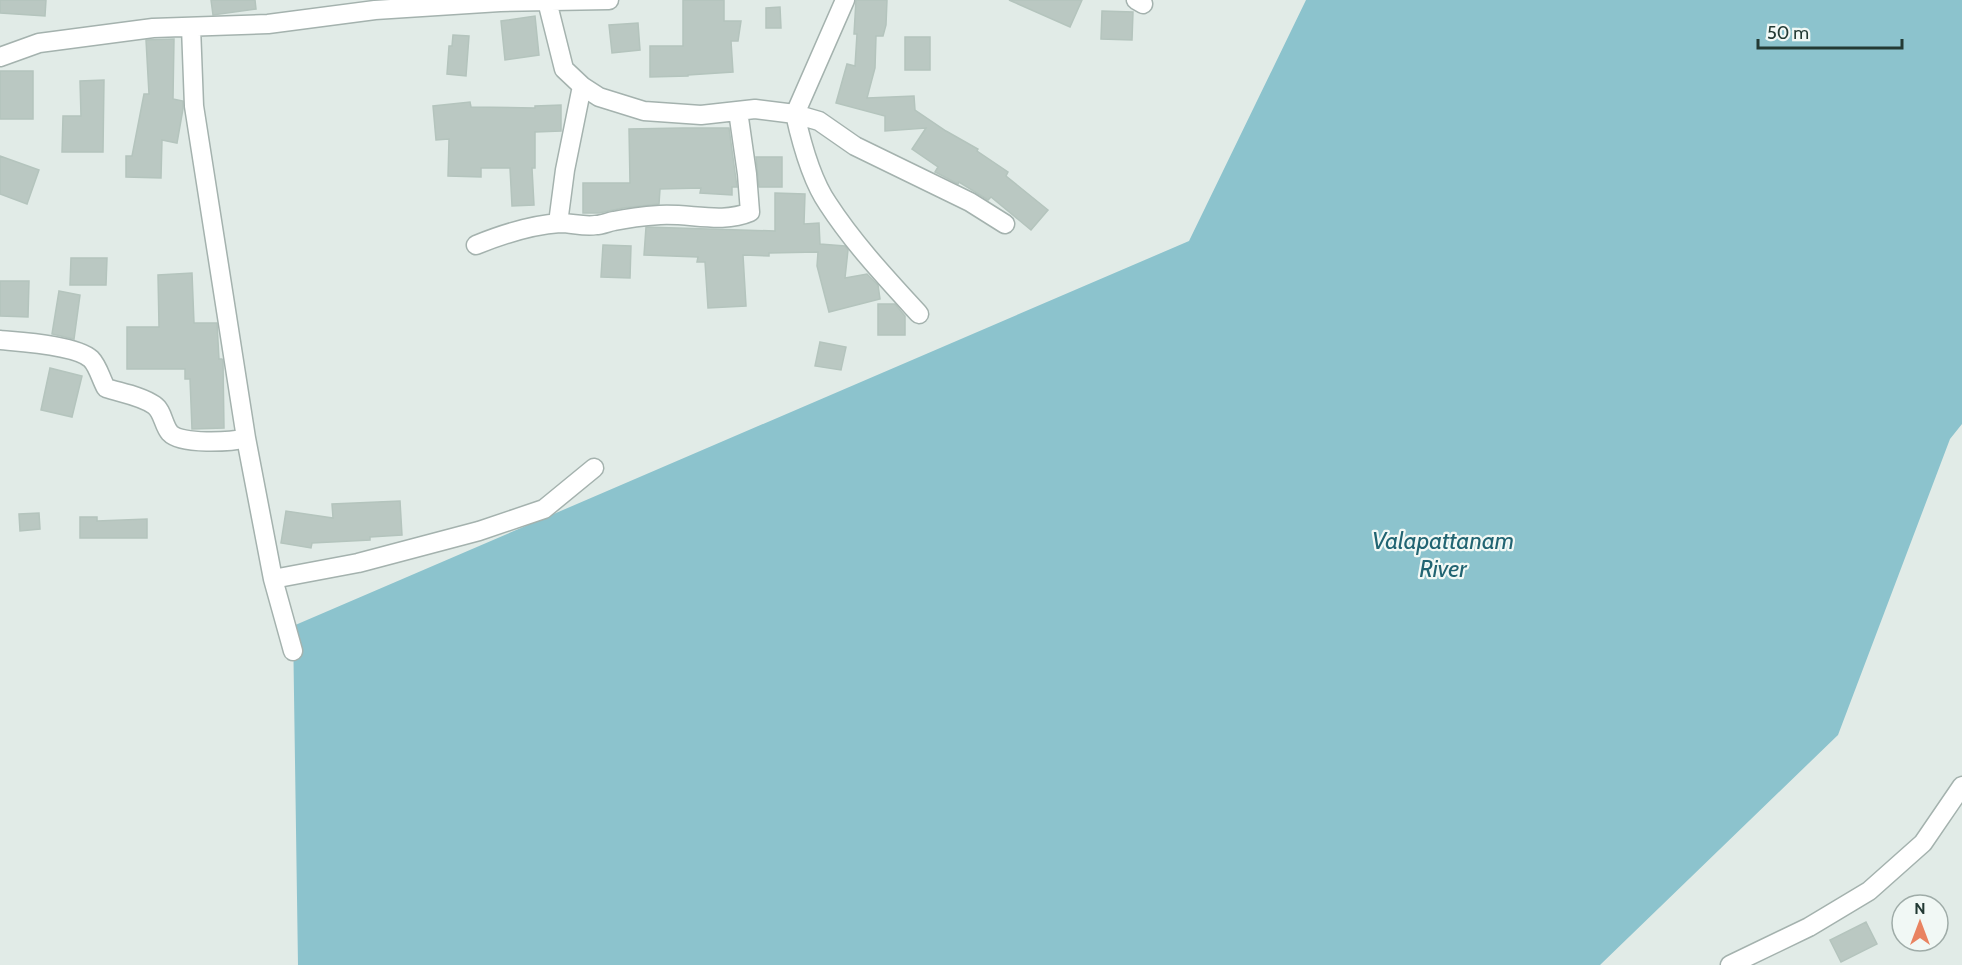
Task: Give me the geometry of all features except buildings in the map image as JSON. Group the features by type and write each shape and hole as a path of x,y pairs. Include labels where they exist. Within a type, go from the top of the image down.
{"street":[{"path":"0,57 39,43 153,28 268,24 452,3 609,0"},
{"path":"845,0 795,114 803,148 827,203 883,275 919,314"},
{"path":"548,1 564,69 582,86 599,97 644,111 701,115 755,109 795,114 819,121 855,146 955,194 1005,224"},
{"path":"191,27 194,106 246,438 273,579 292,651"},
{"path":"558,224 565,170 582,86"},
{"path":"476,245 530,227 558,224 597,225 616,220 660,215 737,217 750,212 738,111"},
{"path":"0,340 52,346 90,358 106,388 143,399 156,406 170,433 184,441 236,441 246,438"},
{"path":"273,579 369,560 479,531 544,509 594,468"},
{"path":"1730,965 1809,927 1869,891 1923,843 1962,786"}],"water":[{"name":"Valapattanam River","path":"1306,0 1962,0 1962,424 1950,439 1838,735 1600,965 298,965 293,626 1189,241"}]}
